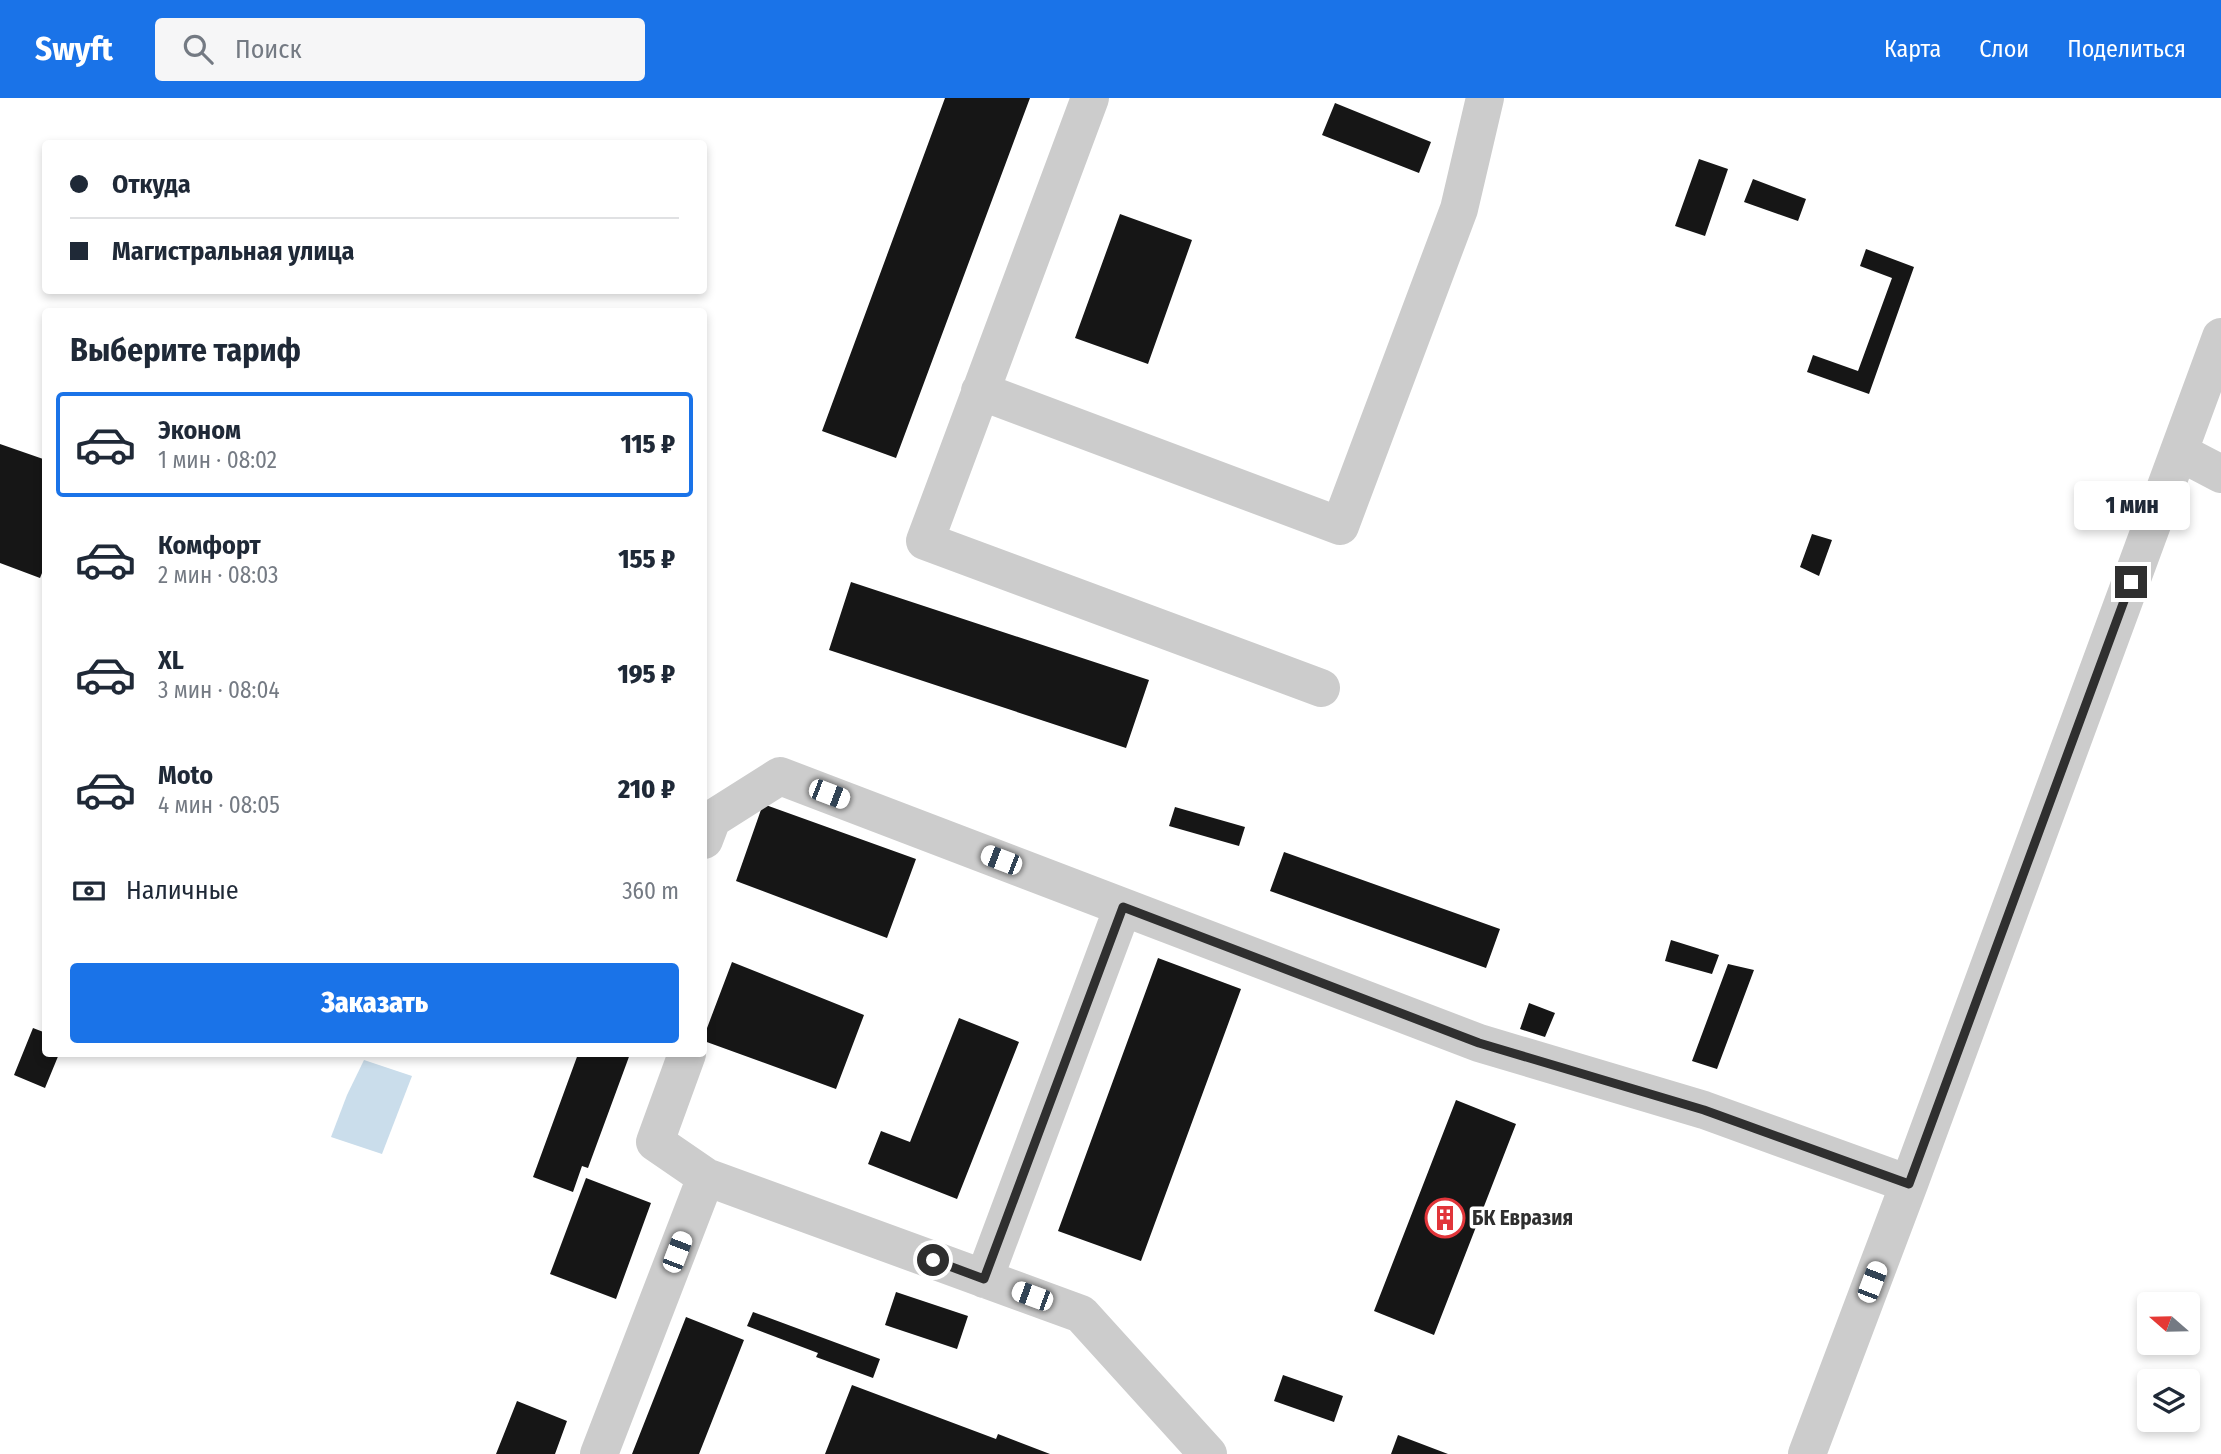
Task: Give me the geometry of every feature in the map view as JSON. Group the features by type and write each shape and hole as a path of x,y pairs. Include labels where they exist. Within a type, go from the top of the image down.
{"street":[{"path":"1090,98 925,541 1321,688"},
{"path":"980,391 1340,526 1459,209 1485,98"},
{"path":"1807,1454 2221,337"},
{"path":"2179,452 2221,474"},
{"path":"707,832 712,819 780,776 1479,1043 1704,1110 1909,1184"},
{"path":"984,1279 1123,907"},
{"path":"686,1057 655,1142 706,1177 1081,1314 1208,1454"},
{"path":"599,1454 706,1177"}],"water":[{"path":"364,1060 412,1076 382,1154 331,1137"}],"building":[{"path":"945,98 1030,98 896,458 822,431"},
{"path":"1335,103 1431,142 1419,173 1322,135"},
{"path":"1699,159 1728,169 1705,236 1675,226"},
{"path":"1753,179 1806,199 1798,221 1744,202"},
{"path":"1120,214 1192,240 1148,364 1075,338"},
{"path":"1866,249 1914,267 1869,394 1807,372 1813,355 1858,371 1892,278 1860,266"},
{"path":"0,444 42,459 42,573 40,578 0,563"},
{"path":"1812,534 1832,540 1819,576 1800,567"},
{"path":"851,582 1149,680 1126,748 829,650"},
{"path":"763,804 916,859 887,938 736,881"},
{"path":"1175,807 1245,827 1239,846 1169,826"},
{"path":"1284,852 1500,929 1486,968 1270,891"},
{"path":"1671,940 1719,955 1712,974 1665,961"},
{"path":"1158,958 1241,989 1141,1261 1058,1231"},
{"path":"732,962 864,1015 836,1089 707,1042 707,1028"},
{"path":"1728,964 1754,970 1717,1069 1692,1061"},
{"path":"1529,1003 1555,1013 1545,1037 1520,1029"},
{"path":"959,1018 1019,1042 957,1199 868,1164 881,1131 910,1142"},
{"path":"33,1028 42,1031 42,1057 58,1057 45,1088 14,1075"},
{"path":"577,1057 629,1057 588,1168 582,1166 573,1192 533,1177"},
{"name":"БК Евразия","path":"1456,1100 1516,1124 1434,1335 1374,1311"},
{"path":"586,1178 651,1203 616,1299 550,1274"},
{"path":"896,1292 968,1316 957,1349 885,1325"},
{"path":"753,1312 880,1359 873,1378 816,1357 818,1353 747,1326"},
{"path":"686,1317 744,1340 699,1454 632,1454"},
{"path":"1283,1375 1343,1396 1334,1422 1274,1401"},
{"path":"852,1385 996,1439 998,1434 1050,1454 825,1454"},
{"path":"517,1401 567,1421 555,1454 496,1454"},
{"path":"1398,1435 1448,1454 1391,1454"}],"place":[{"name":"БК Евразия","path":"1445,1218"}],"route":[{"path":"933,1260 984,1279 1123,907 1479,1043 1704,1110 1909,1184 2131,582"}]}
